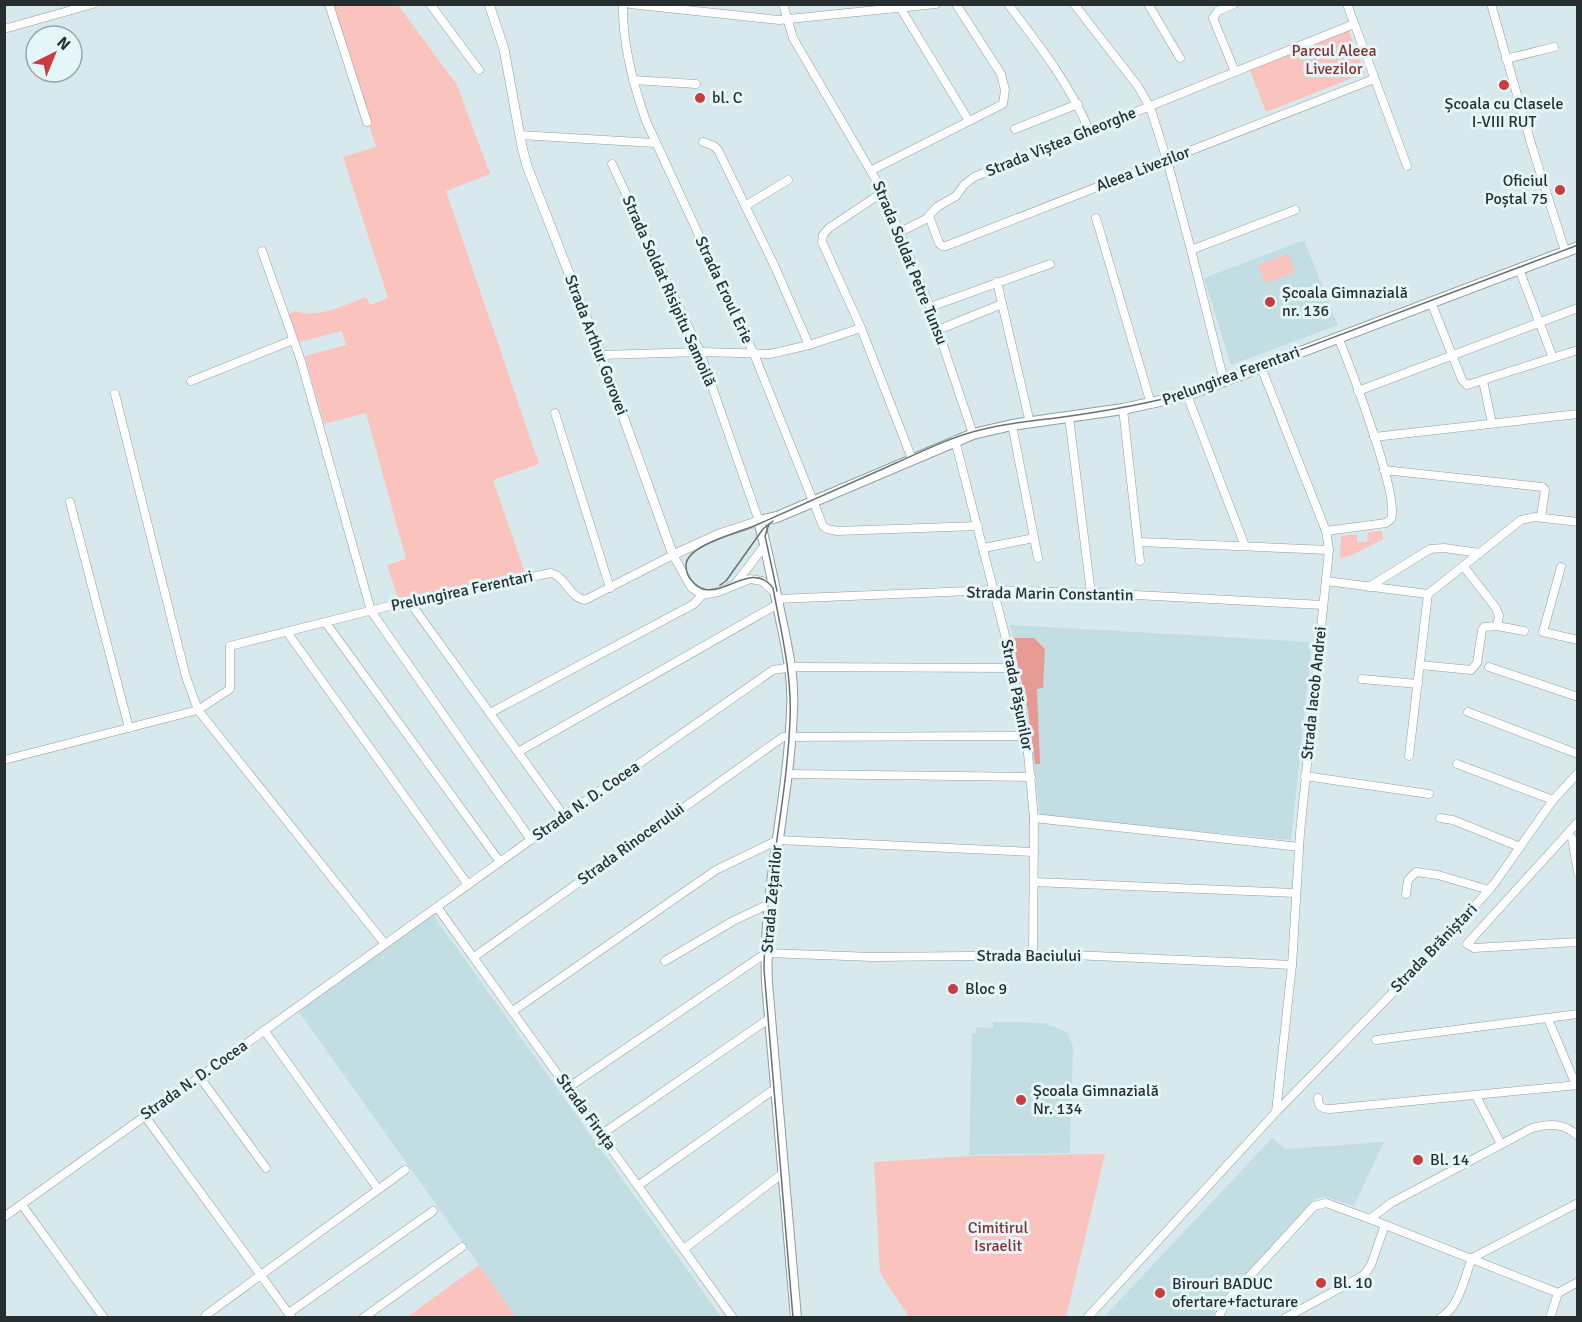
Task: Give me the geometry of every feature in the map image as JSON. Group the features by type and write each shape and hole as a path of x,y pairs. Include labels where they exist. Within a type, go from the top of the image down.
{"main road":[{"name":"Prelungirea Ferentari","path":"759,520 777,517 973,434 1012,425 1122,410 1187,394 1578,247"},
{"path":"766,544 768,531 777,517"},
{"name":"Strada Zețarilor","path":"759,520 766,544 790,667 793,698 787,774 769,904 766,953 796,1317"}],"street":[{"path":"4,29 60,9 93,4"},
{"path":"329,4 367,122"},
{"path":"430,4 479,70"},
{"name":"Strada Arthur Gorovei","path":"489,4 504,49 527,166 601,355 673,555"},
{"name":"Strada Eroul Erie","path":"623,4 625,34 633,80 643,113 754,354 823,526 831,530 978,526"},
{"path":"630,4 697,8 786,19 936,4"},
{"name":"Strada Soldat Petre Tunsu","path":"783,4 786,19 805,59 883,192 930,307 973,434"},
{"path":"872,170 1003,104 1005,90 1001,74 956,4"},
{"path":"1008,4 1055,67 1078,104 1089,130"},
{"path":"1074,4 1137,85 1150,107 1167,160 1224,381"},
{"path":"1148,4 1180,58"},
{"path":"1234,4 1218,11 1213,18 1235,72 1354,24"},
{"path":"1347,4 1407,166"},
{"path":"1491,4 1565,251"},
{"path":"896,8 969,121"},
{"path":"1506,59 1554,47"},
{"name":"Strada Viștea Gheorghe","path":"900,232 916,225 956,196 974,177 1235,72"},
{"name":"Aleea Livezilor","path":"928,216 939,243 946,246 1374,79"},
{"path":"633,80 696,84"},
{"path":"1015,129 1078,104"},
{"path":"520,135 655,143"},
{"path":"703,142 718,150 775,267 809,345"},
{"name":"Strada Soldat Risipitu Samoilă","path":"612,164 700,352 759,520"},
{"path":"745,206 788,180"},
{"path":"883,192 829,228 822,238 861,328 912,459"},
{"path":"1191,250 1295,210"},
{"path":"1096,218 1151,404"},
{"path":"262,252 294,340 371,611 531,840"},
{"path":"930,307 1050,264"},
{"path":"1519,269 1553,358"},
{"path":"997,282 1030,423"},
{"path":"1431,302 1464,384 1471,385 1578,350"},
{"path":"938,330 1002,304"},
{"path":"1358,391 1578,308"},
{"path":"601,355 700,352 777,353 861,328"},
{"path":"1326,531 1381,524 1391,519 1393,506 1374,437 1338,337"},
{"path":"191,381 294,340"},
{"name":"Strada Iacob Andrei","path":"1262,367 1326,531 1329,550 1305,776 1292,965 1276,1112"},
{"path":"1483,381 1492,423"},
{"path":"115,394 186,677 198,710 385,944"},
{"path":"1187,394 1245,546"},
{"path":"1122,410 1140,561"},
{"path":"555,413 610,588"},
{"path":"1374,437 1578,414"},
{"path":"1070,417 1091,593"},
{"path":"1012,425 1038,558"},
{"name":"Strada Pășunilor","path":"955,440 1013,668 1026,736 1034,818 1033,956"},
{"path":"1384,470 1542,487 1545,490 1541,517"},
{"path":"70,502 129,728"},
{"path":"1326,581 1428,594 1521,520 1541,517 1578,522"},
{"name":"Prelungirea Ferentari","path":"198,710 230,689 230,646 409,601 551,573 557,574 582,601 673,555 719,534 759,520"},
{"path":"984,548 1034,538"},
{"path":"1139,542 1329,550"},
{"path":"735,584 766,544"},
{"path":"1370,587 1430,549 1444,548 1480,553"},
{"path":"673,555 691,587 702,595"},
{"path":"1464,567 1496,608 1499,616 1497,626"},
{"path":"1561,567 1543,632 1578,640"},
{"path":"489,712 694,604 702,595 718,592 750,579 765,582 777,599"},
{"name":"Strada Marin Constantin","path":"518,752 777,599 994,590 1323,605"},
{"path":"1409,756 1428,594"},
{"path":"409,601 564,816"},
{"path":"326,623 500,862"},
{"path":"1420,665 1462,670 1474,668 1477,663 1482,630 1489,626 1497,626 1524,631"},
{"path":"287,632 468,885"},
{"path":"790,667 1013,668"},
{"name":"Strada N. D. Cocea","path":"5,1216 759,679 776,669 790,667"},
{"path":"1489,667 1578,697"},
{"path":"1362,679 1418,684"},
{"path":"4,760 198,710"},
{"path":"1468,712 1578,754"},
{"path":"791,736 1026,736"},
{"name":"Strada Rinocerului","path":"474,957 777,739 791,736"},
{"path":"1457,764 1554,800"},
{"name":"Strada Brăniștari","path":"1087,1317 1276,1112 1451,933 1489,890 1554,800 1578,773"},
{"path":"787,774 1031,777"},
{"path":"1305,776 1429,794"},
{"path":"1034,818 1299,847"},
{"path":"1440,818 1453,820 1520,847"},
{"path":"1578,822 1572,838 1467,942 1468,946 1474,948 1578,942"},
{"path":"1572,838 1578,873"},
{"path":"513,1011 716,870 778,840 1034,852"},
{"path":"1406,894 1408,880 1416,872 1438,875 1489,890"},
{"path":"1034,882 1296,893"},
{"path":"665,961 733,921 769,904"},
{"name":"Strada Firuța","path":"437,907 733,1317"},
{"path":"568,1087 766,953"},
{"name":"Strada Baciului","path":"766,953 873,957 1144,957 1292,965"},
{"path":"1376,1040 1578,1014"},
{"path":"602,1134 770,1018"},
{"path":"1318,1098 1318,1103 1324,1109 1577,1085 1548,1019"},
{"path":"264,1030 378,1189"},
{"path":"199,1076 267,1168"},
{"path":"639,1185 776,1088"},
{"path":"1476,1096 1501,1144"},
{"path":"144,1115 291,1315 433,1211"},
{"path":"1370,1219 1391,1203 1532,1128 1545,1124 1561,1125 1578,1136"},
{"path":"207,1315 405,1170"},
{"path":"684,1249 783,1173"},
{"path":"1218,1317 1226,1302 1314,1206 1320,1203 1326,1203 1370,1219 1558,1293"},
{"path":"1440,1317 1448,1313 1455,1303 1472,1258 1578,1203"},
{"path":"22,1205 104,1317"},
{"path":"1285,1317 1364,1275 1371,1265 1385,1225"},
{"path":"363,1317 462,1247"},
{"path":"1550,1317 1558,1293 1578,1282"}],"shaded area":[{"name":"Școala Gimnazială nr. 136","path":"1304,240 1338,325 1231,365 1204,278"},
{"path":"1010,625 1312,642 1291,840 1040,816 1028,711"},
{"path":"1012,638 1034,638 1045,649 1043,688 1037,689 1040,764 1035,764 1028,711"},
{"path":"429,909 721,1317 516,1317 294,1005"},
{"name":"Școala Gimnazială Nr. 134","path":"993,1022 1045,1023 1067,1032 1073,1047 1070,1153 969,1155 972,1033 976,1033 976,1027 993,1028"},
{"path":"1272,1138 1285,1149 1384,1142 1354,1206 1325,1197 1315,1199 1227,1296 1211,1317 1103,1318"}],"green space":[{"path":"331,5 398,5 457,85 490,174 446,191 539,464 493,480 525,573 398,598 387,565 406,559 366,413 324,424 305,356 346,345 342,331 299,342 289,314 295,311 313,314 366,297 370,305 388,298 343,157 376,147"},
{"name":"Parcul Aleea Livezilor","path":"1348,29 1365,73 1266,112 1250,70"},
{"path":"1288,254 1295,272 1265,283 1258,265"},
{"path":"1382,531 1383,539 1350,556 1340,558 1341,536 1357,534 1357,542 1367,542 1368,532"},
{"name":"Cimitirul Israelit","path":"1105,1154 1066,1317 909,1317 880,1273 874,1162 972,1156"},
{"path":"479,1265 516,1317 407,1317"}],"tram line":[{"path":"793,1318 764,969 768,906 788,750 790,719 788,669 773,588 764,580 754,577 722,588 711,590 701,588 688,576 686,565 689,558 695,551 714,541 754,526 958,436 999,426 1105,411 1186,393 1578,245"},
{"path":"720,585 726,581 763,529 773,521"},
{"path":"769,524 765,536 777,591"}],"place":[{"name":"Școala cu Clasele I-VIII RUT","path":"1504,85"},
{"name":"bl. C","path":"700,98"},
{"name":"Oficiul Poștal 75","path":"1560,190"},
{"name":"Școala Gimnazială nr. 136","path":"1270,302"},
{"name":"Bloc 9","path":"953,989"},
{"name":"Școala Gimnazială Nr. 134","path":"1021,1100"},
{"name":"Bl. 14","path":"1418,1160"},
{"name":"Bl. 10","path":"1321,1283"},
{"name":"Birouri BADUC ofertare+facturare","path":"1160,1293"}]}
